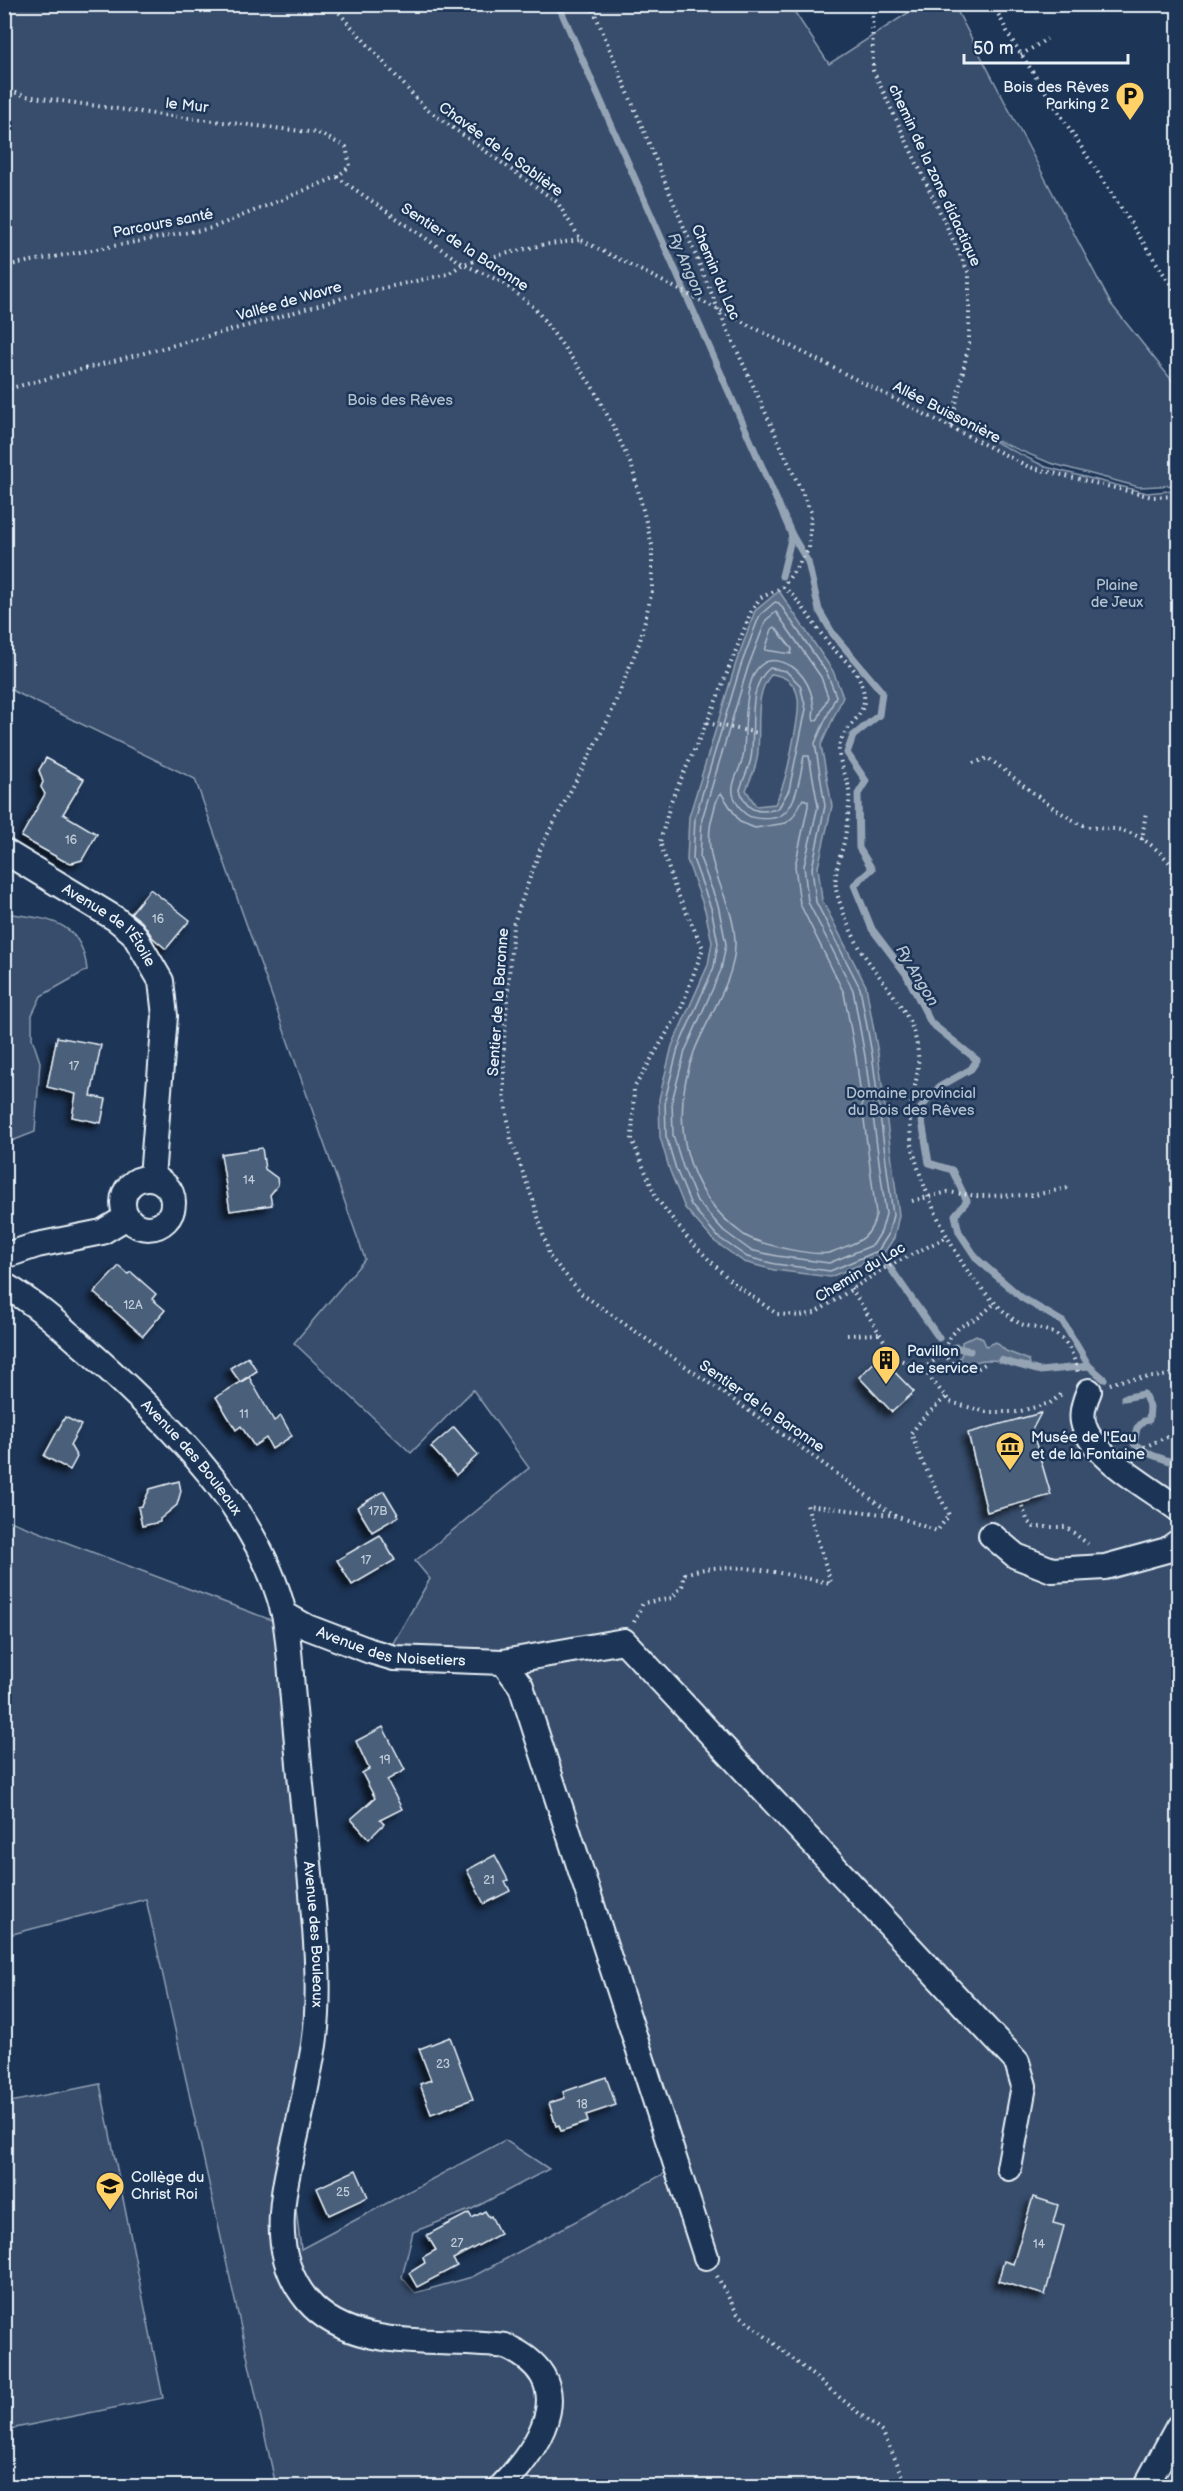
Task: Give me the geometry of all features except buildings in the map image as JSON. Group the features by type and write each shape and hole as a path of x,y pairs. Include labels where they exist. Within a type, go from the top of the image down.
{"street":[{"name":"Avenue de l'Étoile","path":"4,851 116,919 133,933 161,981 165,1016 152,1177"},
{"path":"152,1177 167,1185 174,1200 170,1217 158,1227 141,1227 127,1217 123,1203 126,1189 137,1180 152,1177"},
{"path":"4,1256 37,1245 102,1232 127,1217"},
{"name":"Avenue des Bouleaux","path":"4,1285 20,1294 63,1328 142,1399 200,1462 222,1489 256,1547 284,1614 307,1853 316,1989 314,2045 283,2193 281,2234 285,2254 289,2268 305,2297 319,2313 339,2325 361,2334 505,2346 523,2354 535,2364 544,2377 549,2392 546,2420 530,2453 502,2487"},
{"path":"1077,1391 1084,1404 1082,1421 1088,1438 1112,1461 1179,1509"},
{"path":"991,1535 1016,1556 1052,1570 1105,1567 1167,1550 1179,1542"},
{"name":"Avenue des Noisetiers","path":"284,1614 307,1627 394,1658 503,1662 624,1641"},
{"path":"624,1641 1017,2062 1024,2086 1009,2168"},
{"path":"503,1662 521,1686 706,2258"},
{"path":"1146,2487 1179,2427"}],"path":[{"name":"Chavée de la Sablière","path":"331,4 425,108 557,202 581,240"},
{"name":"Chemin du Lac","path":"591,4 717,309 811,512 809,549 783,587 760,598 751,612 707,723 671,801 660,842 675,888 703,948 681,1009 634,1088 632,1140 657,1199 690,1241 733,1283 777,1314 800,1316 815,1312 883,1269 947,1237"},
{"name":"chemin de la zone didactique","path":"872,4 873,70 969,274 969,343 951,427"},
{"path":"993,4 1022,55 1179,296"},
{"path":"1022,55 1047,39"},
{"name":"le Mur","path":"4,89 26,96 154,114 318,133 346,147 350,166"},
{"name":"Parcours santé","path":"4,266 212,228 337,177 350,166"},
{"name":"Sentier de la Baronne","path":"337,177 463,264 502,282 535,308 564,344 592,386 632,467 652,545 652,591 640,641 609,718 541,847 513,926 504,1040 504,1094 511,1140 533,1200 550,1257 582,1294 795,1443 893,1515 937,1531 949,1515 911,1434 924,1417 946,1397"},
{"name":"Vallée de Wavre","path":"4,390 266,321 356,294 448,274 463,264 542,245 581,240"},
{"name":"Allée Buissonière","path":"581,240 1029,467 1152,497 1179,496"},
{"path":"783,587 793,594 828,643 859,677 865,700 859,715 842,736 838,751 850,800 846,835 835,877 837,896 859,947 903,1011 913,1031 919,1055 919,1077 910,1110 912,1146 930,1197 947,1237 963,1266 995,1303 1020,1324 1050,1331 1067,1343 1076,1361"},
{"path":"707,723 758,733"},
{"path":"973,764 988,758 1076,822 1097,829 1118,829 1142,840 1163,853 1179,873"},
{"path":"1142,840 1146,811"},
{"path":"912,1201 948,1192 977,1196 1034,1195 1068,1188"},
{"path":"851,1288 895,1358 923,1369 950,1402 986,1412 1017,1412 1050,1403 1077,1391 1122,1379 1160,1378 1179,1373"},
{"path":"923,1369 943,1354 950,1337 959,1328 979,1317 995,1303"},
{"path":"847,1335 880,1334"},
{"path":"943,1354 959,1368 972,1372 985,1364"},
{"path":"1135,1451 1179,1434"},
{"path":"624,1641 643,1603 672,1598 682,1586 685,1574 702,1568 751,1569 831,1583 807,1505 893,1515"},
{"path":"1022,1506 1028,1522 1034,1527 1066,1527 1085,1544 1096,1546"},
{"path":"706,2258 737,2313 883,2433 903,2476 902,2487"}],"green space":[{"name":"Bois des Rêves","path":"5,5 790,5 829,64 920,5 954,5 1111,304 1178,388 1178,485 1139,487 1050,463 969,429 1046,467 1147,493 1178,490 1178,2409 1136,2486 276,2486 146,1899 5,1936 5,1519 274,1621 326,1936 328,2036 293,2185 301,2249 505,2140 549,2169 472,2209 413,2232 402,2277 415,2293 472,2277 671,2170 516,1692 500,1670 382,1662 430,1579 415,1561 529,1468 473,1390 411,1453 294,1343 365,1259 195,779 5,687"},
{"path":"5,913 48,920 70,931 78,940 84,953 87,970 41,996 32,1015 32,1038 40,1062 35,1132 12,1141 4,1141"},
{"path":"100,2084 163,2398 5,2430 5,2103"}],"water":[{"path":"779,591 833,671 843,697 821,745 832,806 818,867 822,900 866,986 878,1053 899,1215 894,1238 882,1256 830,1277 774,1270 744,1262 714,1241 685,1208 670,1171 660,1137 659,1099 672,1046 708,965 712,942 705,910 687,860 689,817 736,663 755,611","holes":["772,674 792,684 798,700 797,721 790,758 775,804 756,806 746,790 757,759 762,692"]},
{"path":"976,1335 983,1339 986,1346 996,1342 1006,1351 1029,1360 1030,1364 991,1360 969,1364 963,1362 959,1359 962,1354 962,1342"}],"waterway":[{"name":"Ry Angon","path":"558,4 792,535 782,576"},
{"name":"Ry Angon","path":"792,535 808,562 819,610 833,634 882,692 879,715 853,736 847,753 866,781 858,794 859,848 872,869 854,885 872,929 906,974 931,1023 977,1060 971,1069 939,1087 920,1109 929,1163 952,1170 967,1201 955,1215 959,1232 977,1259 1022,1298 1063,1322 1089,1366"},
{"name":"Ry Angon","path":"882,1256 939,1338"},
{"name":"Ry Angon","path":"955,1347 970,1351"},
{"name":"Ry Angon","path":"1001,1360 1040,1371 1089,1366 1104,1379"},
{"name":"Ry Angon","path":"1124,1398 1144,1394 1150,1407 1149,1420 1144,1421 1137,1428 1134,1444 1152,1455 1178,1464"}],"place":[{"name":"Bois des Rêves Parking 2","path":"1130,122"},
{"name":"Pavillon de service","path":"886,1386"},
{"name":"Musée de l'Eau et de la Fontaine","path":"1010,1472"},
{"name":"Collège du Christ Roi","path":"110,2212"}],"park label":[{"name":"Plaine de Jeux","path":"1117,594"},
{"name":"Domaine provincial du Bois des Rêves","path":"911,1102"}]}
